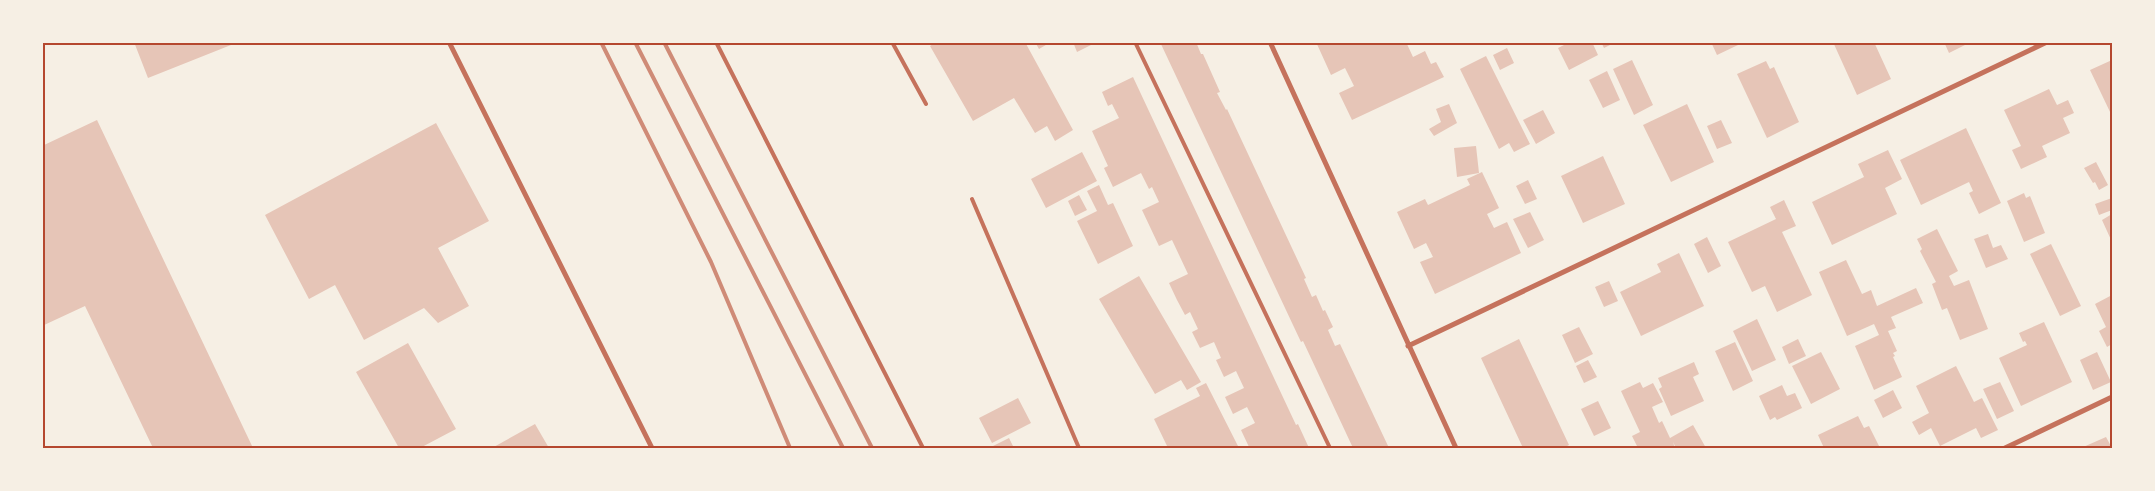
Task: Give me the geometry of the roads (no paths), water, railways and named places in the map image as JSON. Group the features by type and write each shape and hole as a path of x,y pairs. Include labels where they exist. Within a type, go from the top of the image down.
{"street":[{"path":"449,42 652,448"},
{"path":"1270,42 1456,448"},
{"path":"1408,346 2047,42"},
{"path":"2005,448 2112,396"}],"lane":[{"path":"716,42 923,448"},
{"path":"892,42 926,104"},
{"path":"1135,42 1330,448"},
{"path":"972,198 1079,448"}],"railway":[{"path":"601,42 711,262 790,448"},
{"path":"635,42 843,448"},
{"path":"664,42 872,448"}]}
